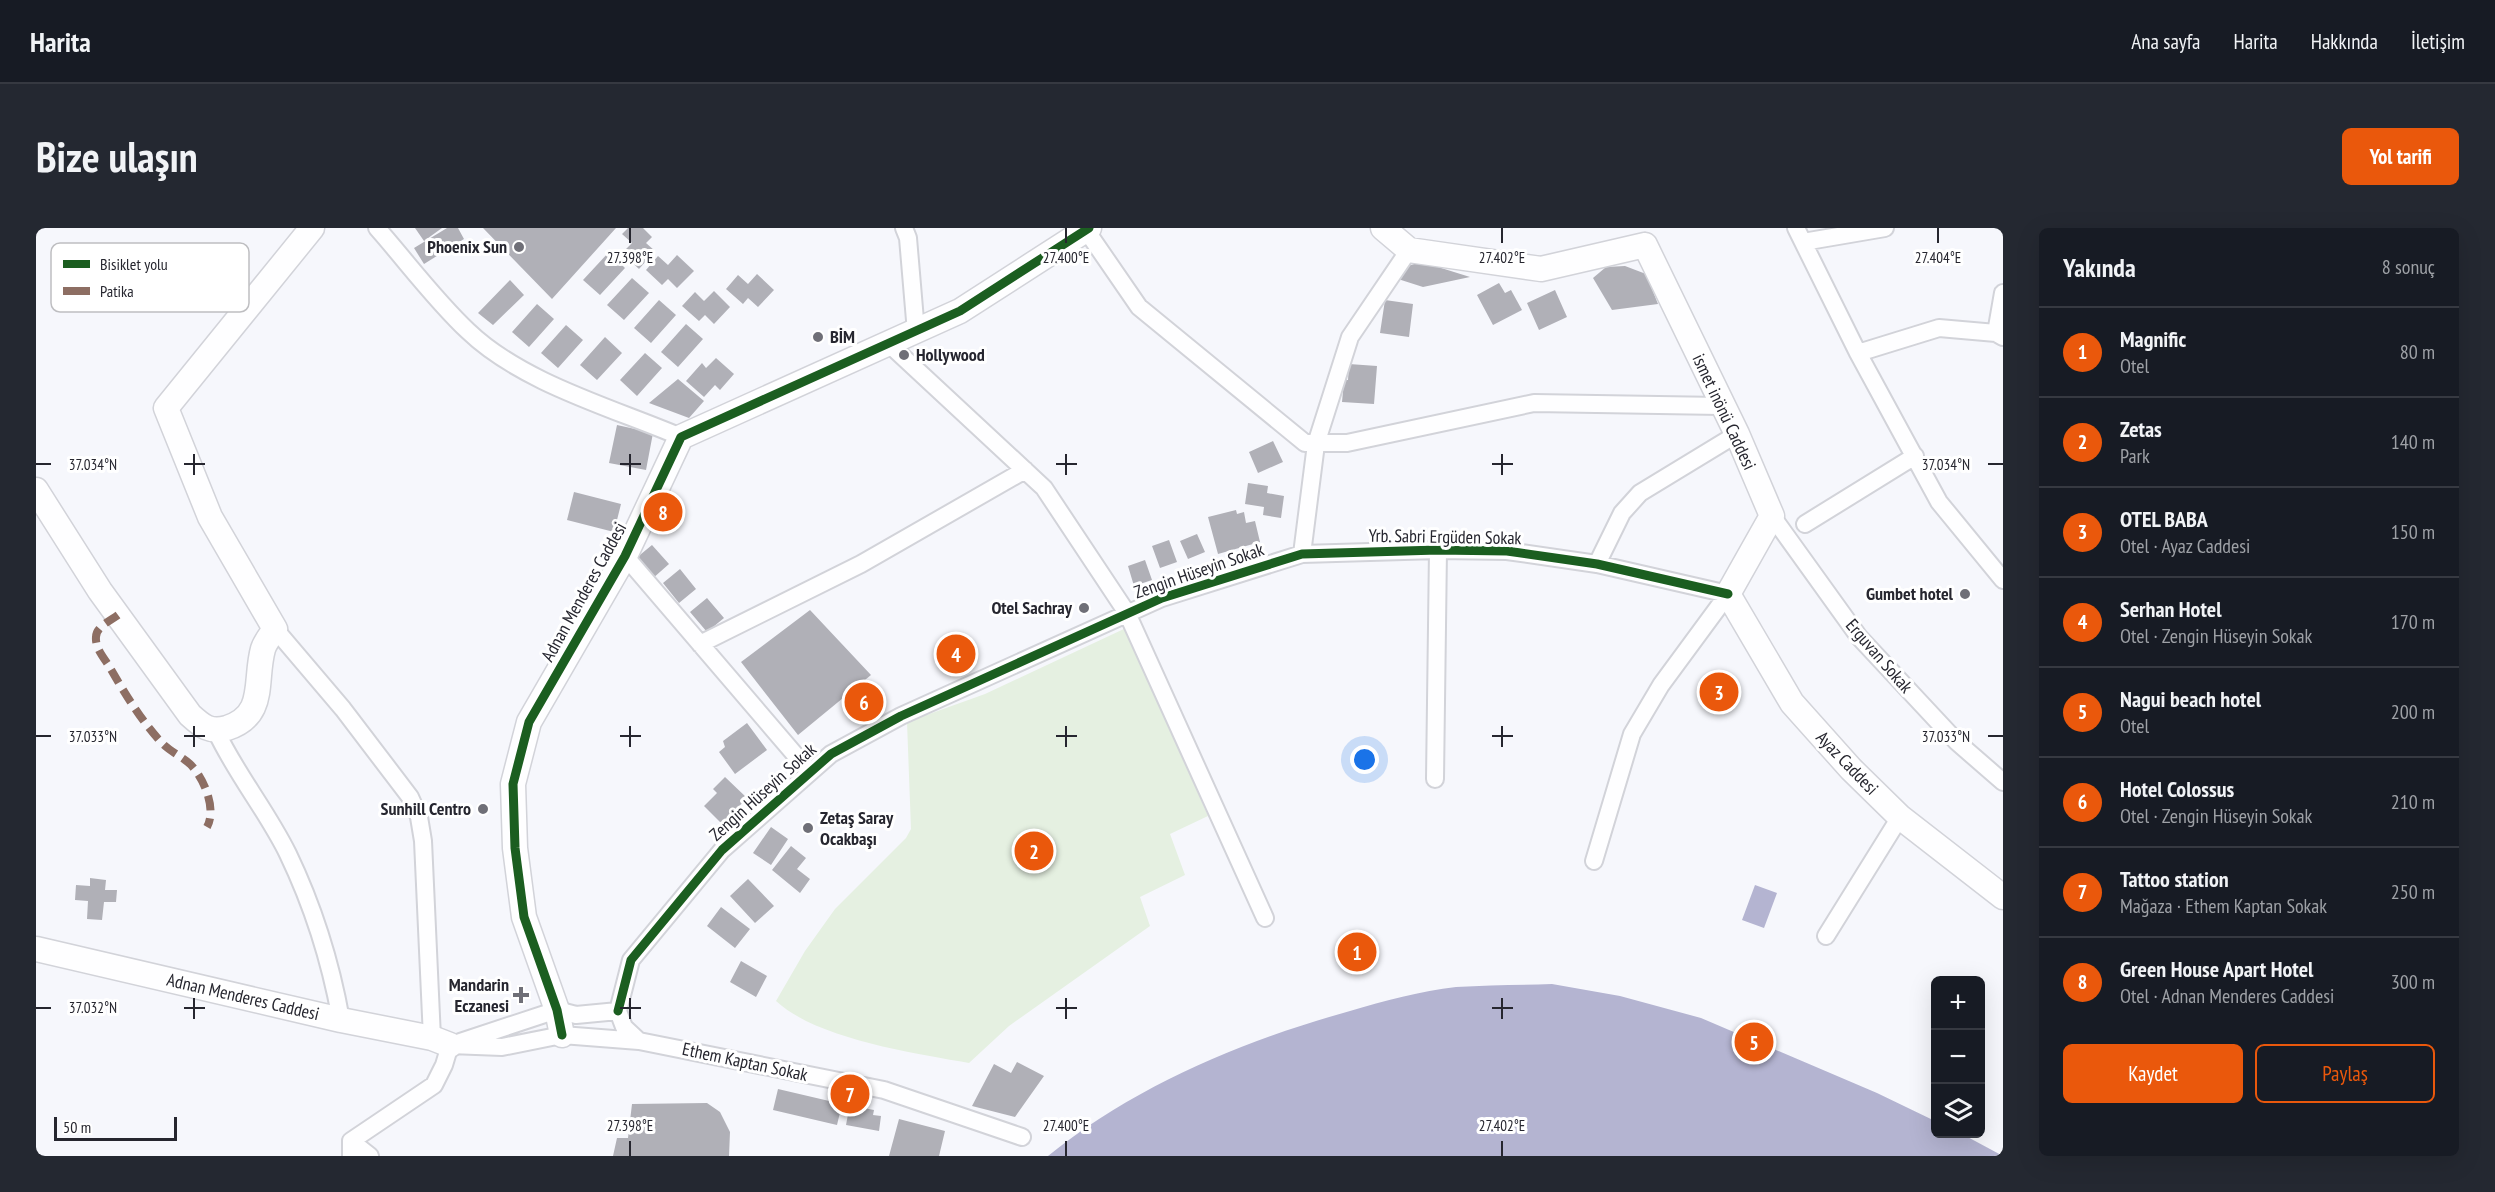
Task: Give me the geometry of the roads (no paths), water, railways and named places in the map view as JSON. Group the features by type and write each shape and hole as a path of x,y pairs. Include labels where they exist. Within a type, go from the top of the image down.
{"street":[{"path":"249,306 312,228"},
{"path":"377,228 469,332 510,362 548,382 681,437 960,311 1088,229 1139,307 1305,443 1347,443 1534,404 1721,406"},
{"path":"904,228 908,238 916,332"},
{"path":"1383,228 1409,250 1541,269 1649,236"},
{"path":"1885,228 1800,235 1858,353 1939,502 2003,580"},
{"name":"ismet inönü Caddesi","path":"1649,236 1721,406 1737,434 1772,516"},
{"path":"1302,554 1316,444 1350,337 1409,250"},
{"path":"1858,353 1939,328 2000,335 2003,293"},
{"path":"244,312 166,408 210,517 275,629 375,750 410,797 419,817 423,841 441,1041 434,1085 351,1148 370,1156"},
{"path":"889,344 1044,488 1127,613 1265,918"},
{"path":"1597,564 1622,513 1640,493 1737,434"},
{"name":"Adnan Menderes Caddesi","path":"562,1035 557,1010 524,917 515,848 513,784 529,722 625,556 681,437"},
{"path":"1805,524 1915,456"},
{"path":"700,644 861,564 1025,470"},
{"path":"36,490 100,591 190,715 201,726 216,731 241,723 251,711 258,693 263,648 275,629"},
{"path":"1594,861 1632,734 1661,685 1728,594 1772,516"},
{"name":"Erguvan Sokak","path":"1772,516 1859,637 1957,742 2003,782"},
{"path":"1435,779 1438,550"},
{"name":"Yrb. Sabri Ergüden Sokak","path":"1302,554 1507,550 1597,564 1728,594"},
{"name":"Zengin Hüseyin Sokak","path":"618,1011 631,960 722,850 831,754 901,716 1056,648 1162,598 1302,554"},
{"path":"625,556 809,771"},
{"name":"Ayaz Caddesi","path":"1728,594 1792,703 1851,770 1900,817 2003,897"},
{"path":"216,731 228,756 288,853 334,980 341,1020"},
{"path":"1826,936 1900,817"},
{"name":"Adnan Menderes Caddesi","path":"36,949 441,1041"},
{"path":"441,1041 557,1010 576,1015 618,1011 624,1027 639,1041"},
{"name":"Ethem Kaptan Sokak","path":"441,1041 502,1047 562,1035 639,1041 884,1090 1022,1137"}],"water":[{"path":"1755,885 1777,893 1764,928 1742,920"},
{"path":"1552,984 1620,996 1701,1018 1877,1093 1931,1119 1931,1138 1969,1138 2003,1156 1048,1156 1117,1108 1191,1068 1269,1036 1310,1023 1403,997 1456,987"}],"place":[{"name":"Phoenix Sun","path":"519,247"},
{"name":"BİM","path":"818,337"},
{"name":"Hollywood","path":"904,355"},
{"name":"Green House Apart Hotel","path":"663,512"},
{"name":"Gumbet hotel","path":"1965,594"},
{"name":"Otel Sachray","path":"1084,608"},
{"name":"Serhan Hotel","path":"956,654"},
{"name":"OTEL BABA","path":"1719,692"},
{"name":"Hotel Colossus","path":"864,702"},
{"name":"Sunhill Centro","path":"483,809"},
{"name":"Zetaş Saray Ocakbaşı","path":"808,828"},
{"name":"Zetas","path":"1034,851"},
{"name":"Magnific","path":"1357,952"},
{"name":"Mandarin Eczanesi","path":"521,995"},
{"name":"Nagui beach hotel","path":"1754,1042"},
{"name":"Tattoo station","path":"850,1094"}]}
